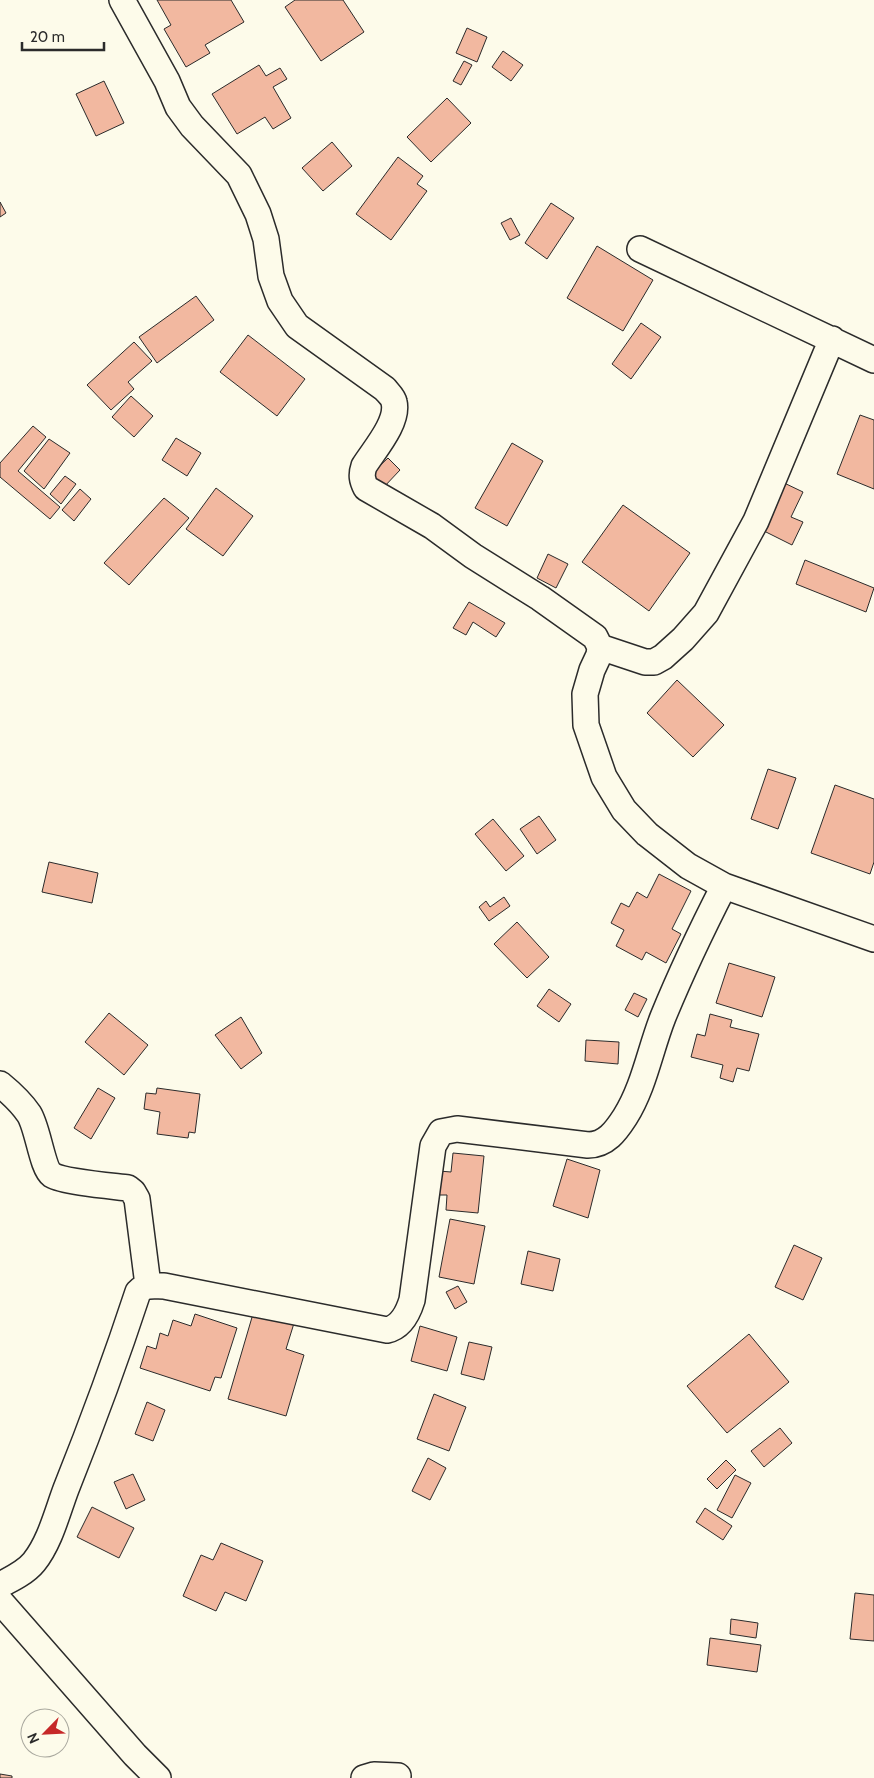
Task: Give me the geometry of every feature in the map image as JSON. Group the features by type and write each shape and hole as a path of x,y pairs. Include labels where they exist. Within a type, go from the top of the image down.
{"street":[{"path":"122,0 167,81 178,107 192,126 239,175 258,214 266,239 271,276 280,301 297,326 385,389 394,401 390,426 364,466 362,481 366,488 432,526 473,556 540,598 595,637 600,647 585,694 586,725 604,777 624,810 647,834 688,866 724,886 874,940"},
{"path":"640,249 874,360"},
{"path":"600,647 645,662 654,662 663,657 684,639 706,612 756,521 832,339"},
{"path":"0,1586 34,1562 44,1545 114,1363 138,1292 142,1288 148,1285 164,1286 387,1330 397,1326 408,1313 412,1300 433,1146 442,1132 457,1128 588,1145 597,1145 605,1141 626,1115 635,1098 663,1018 703,927 724,886"},
{"path":"0,1084 17,1098 30,1115 47,1169 50,1173 67,1179 128,1188 133,1192 137,1199 148,1285"},
{"path":"0,1601 135,1755 158,1778"},
{"path":"364,1778 374,1775 399,1777"}],"building":[{"path":"157,0 231,0 244,22 205,45 210,53 186,67 164,29 171,25"},
{"path":"295,0 343,0 364,32 321,61 285,7"},
{"path":"467,28 487,37 477,62 456,53"},
{"path":"503,51 523,65 511,81 492,67"},
{"path":"464,61 472,65 461,85 453,81"},
{"path":"259,65 266,76 280,68 287,79 273,87 291,118 273,129 265,117 237,134 212,94"},
{"path":"104,81 124,123 96,136 76,94"},
{"path":"447,98 471,123 431,162 407,137"},
{"path":"332,142 352,166 323,191 302,168"},
{"path":"398,157 423,176 417,184 427,191 391,240 356,214"},
{"path":"0,202 6,213 0,217"},
{"path":"551,203 574,218 547,259 525,243"},
{"path":"511,218 520,235 510,240 501,223"},
{"path":"597,246 653,280 623,331 567,298"},
{"path":"196,296 214,320 157,363 139,337"},
{"path":"641,323 661,337 631,379 612,364"},
{"path":"248,335 305,379 277,416 220,372"},
{"path":"134,342 152,361 128,382 134,389 111,410 87,385"},
{"path":"131,396 153,416 134,437 112,417"},
{"path":"860,415 874,420 874,489 837,474"},
{"path":"33,426 46,437 18,471 60,507 50,519 0,477 0,463"},
{"path":"176,438 201,453 187,476 162,460"},
{"path":"49,439 70,453 44,489 24,471"},
{"path":"512,443 543,461 507,526 475,508"},
{"path":"388,458 400,470 383,488 370,475"},
{"path":"65,476 76,484 61,504 50,494"},
{"path":"780,481 803,492 791,517 803,522 792,545 758,528"},
{"path":"216,488 253,516 223,556 186,529"},
{"path":"80,489 91,499 74,521 62,510"},
{"path":"164,498 189,518 129,585 104,563"},
{"path":"623,505 690,553 649,611 582,562"},
{"path":"548,554 568,564 556,588 537,578"},
{"path":"805,560 874,588 866,612 796,584"},
{"path":"469,602 505,623 496,637 473,622 466,635 453,628"},
{"path":"677,680 724,725 693,757 647,713"},
{"path":"768,769 796,778 778,829 751,819"},
{"path":"835,785 874,799 874,862 870,874 811,853"},
{"path":"539,816 556,840 537,854 520,829"},
{"path":"493,819 524,856 506,871 475,834"},
{"path":"49,862 98,873 92,903 42,892"},
{"path":"659,874 691,891 672,929 681,934 666,963 646,952 642,960 616,946 624,930 611,923 621,903 629,907 637,892 647,898"},
{"path":"504,897 510,906 489,921 479,907 486,901 490,907"},
{"path":"517,922 549,957 527,978 494,944"},
{"path":"729,963 775,977 762,1017 716,1003"},
{"path":"549,989 571,1004 559,1022 537,1006"},
{"path":"634,993 647,999 638,1017 625,1010"},
{"path":"109,1013 148,1045 124,1075 85,1042"},
{"path":"710,1014 732,1020 730,1027 759,1034 749,1071 737,1068 733,1082 720,1078 723,1065 691,1057 697,1034 705,1036"},
{"path":"241,1017 262,1053 241,1069 215,1035"},
{"path":"586,1040 619,1042 618,1064 585,1061"},
{"path":"98,1088 115,1098 91,1139 74,1128"},
{"path":"157,1088 200,1094 195,1133 189,1132 188,1138 157,1134 160,1112 144,1109 146,1093 156,1094"},
{"path":"453,1153 484,1156 478,1213 446,1210 447,1195 437,1195 439,1171 451,1172"},
{"path":"567,1159 600,1170 588,1218 553,1206"},
{"path":"450,1219 485,1226 474,1284 439,1277"},
{"path":"794,1245 822,1258 803,1300 775,1287"},
{"path":"528,1251 560,1259 553,1291 521,1284"},
{"path":"458,1286 467,1302 455,1309 446,1292"},
{"path":"255,1307 295,1320 286,1349 304,1355 286,1416 228,1399"},
{"path":"195,1314 237,1328 221,1378 215,1377 210,1391 140,1368 147,1346 156,1349 160,1333 168,1336 173,1320 191,1326"},
{"path":"420,1326 457,1337 447,1371 411,1361"},
{"path":"749,1334 789,1382 727,1433 687,1386"},
{"path":"469,1342 492,1347 484,1380 461,1374"},
{"path":"434,1394 466,1407 449,1451 417,1439"},
{"path":"147,1402 165,1410 153,1441 135,1434"},
{"path":"780,1428 792,1443 764,1467 751,1451"},
{"path":"428,1458 446,1468 430,1500 412,1491"},
{"path":"726,1460 736,1470 717,1489 707,1479"},
{"path":"133,1474 145,1500 126,1509 114,1482"},
{"path":"735,1475 751,1483 732,1518 717,1510"},
{"path":"92,1507 134,1528 119,1558 77,1537"},
{"path":"705,1508 732,1526 723,1540 696,1522"},
{"path":"221,1543 263,1561 246,1601 225,1592 216,1611 183,1596 201,1555 213,1560"},
{"path":"855,1593 874,1595 874,1641 850,1639"},
{"path":"731,1619 758,1623 756,1638 730,1634"},
{"path":"710,1638 761,1645 757,1672 707,1665"},
{"path":"0,1774 12,1776 12,1778 0,1778"}]}
